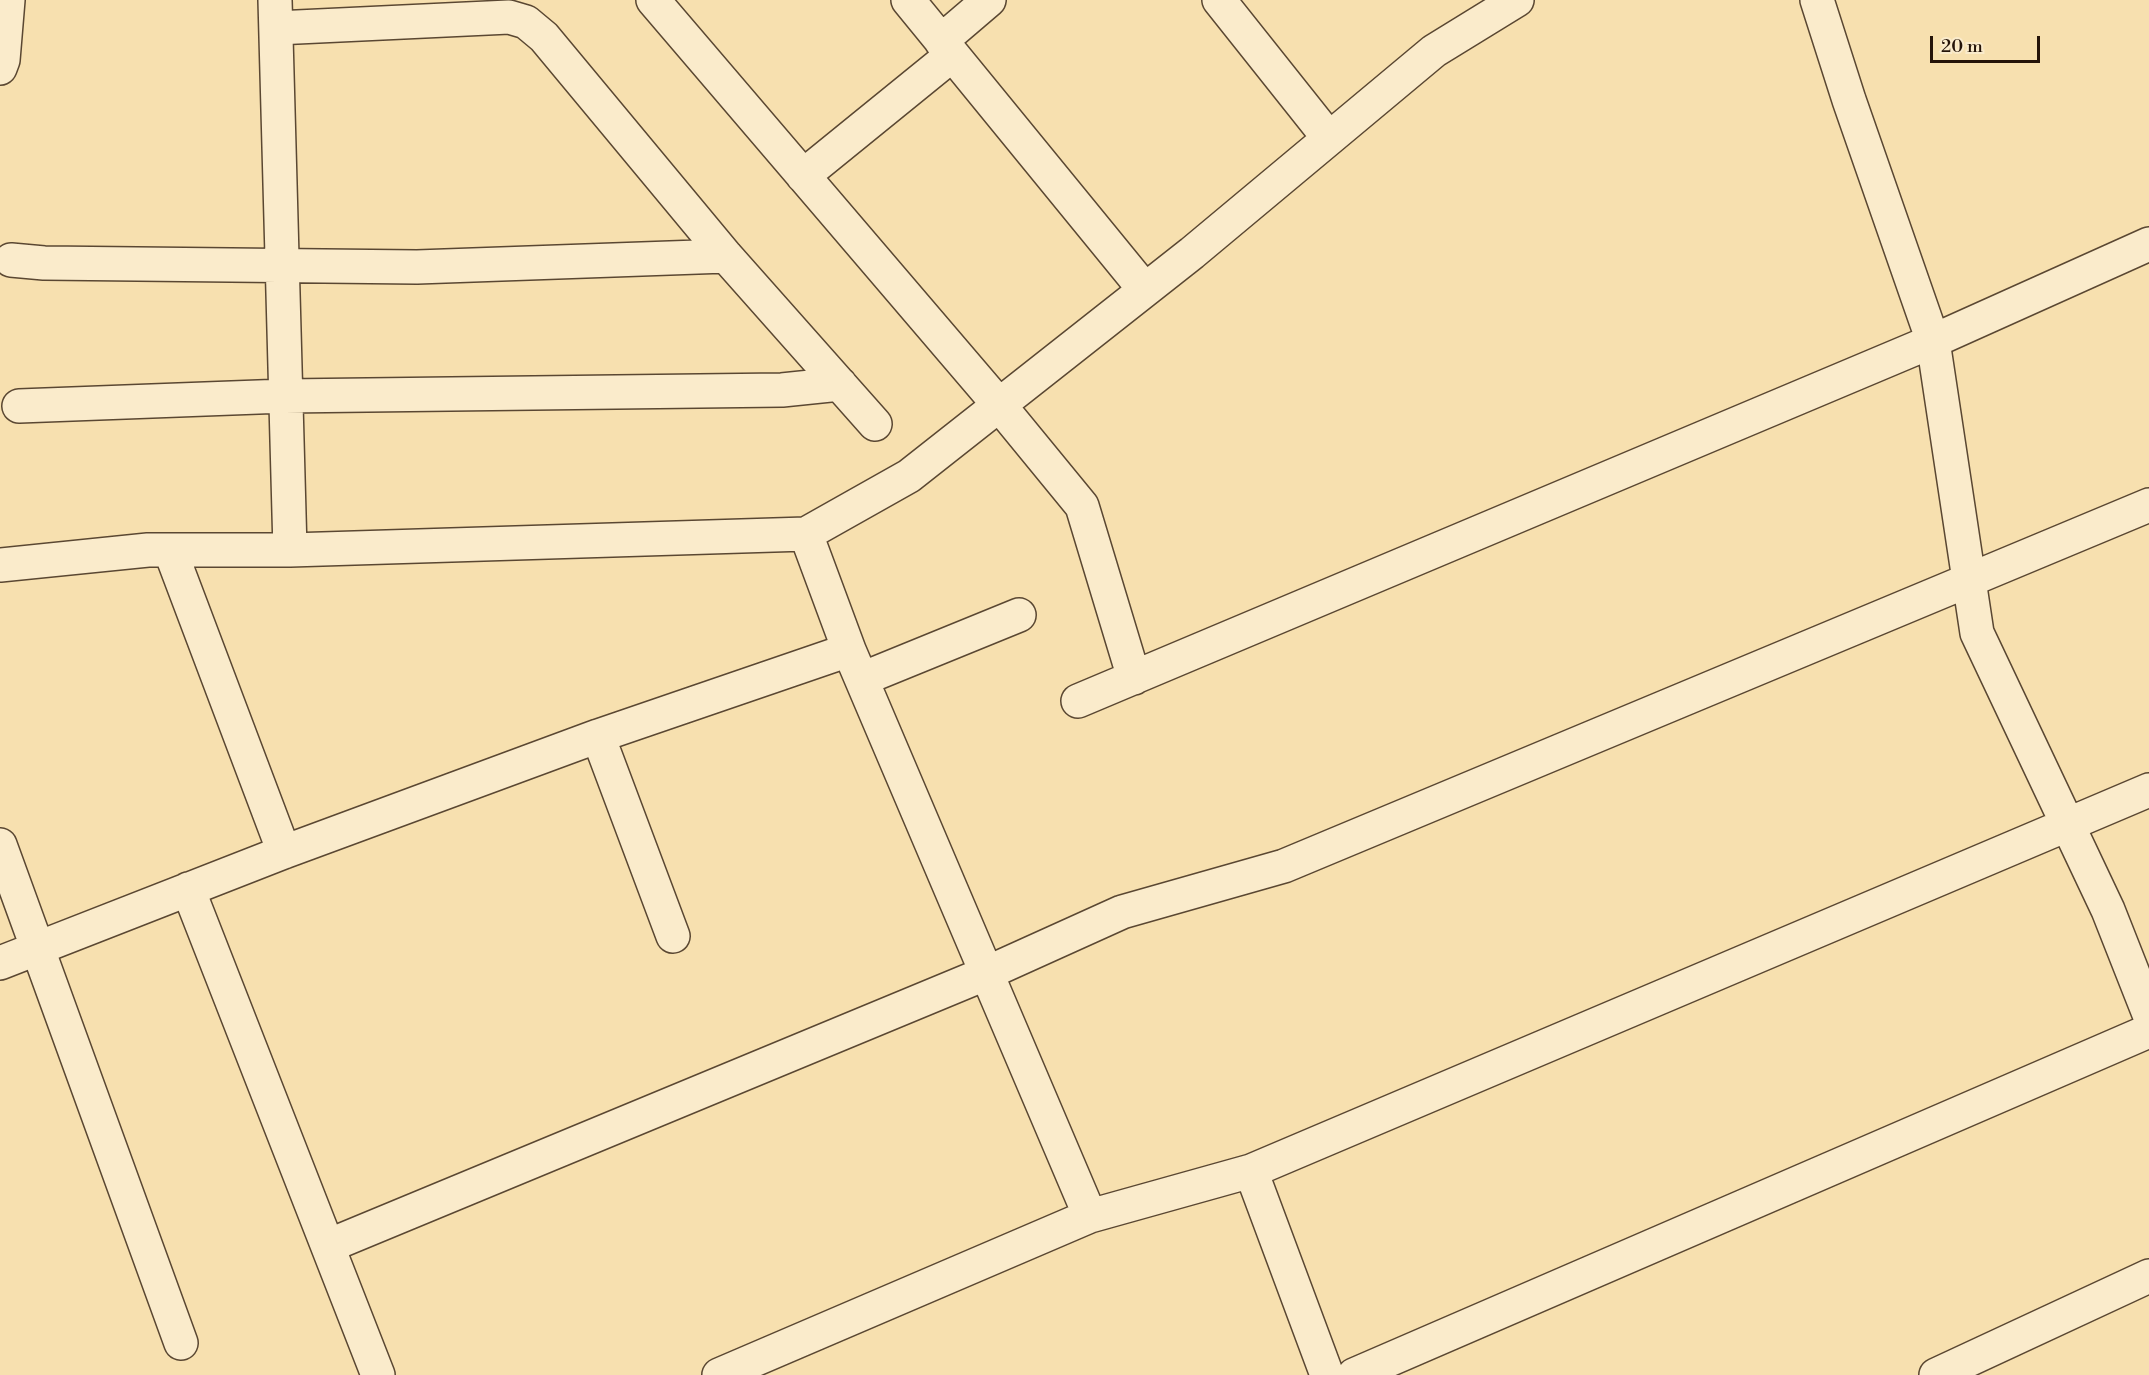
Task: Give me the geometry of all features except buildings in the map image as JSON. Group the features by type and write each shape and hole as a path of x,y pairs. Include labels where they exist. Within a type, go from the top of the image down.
{"street":[{"path":"0,68 3,60 8,0"},
{"path":"653,0 1000,406 1082,506 1134,678"},
{"path":"908,0 1145,290"},
{"path":"803,176 947,48 989,0"},
{"path":"1219,0 1328,137"},
{"path":"0,565 148,550 290,550 806,534 909,476 1145,290 1434,51 1517,0"},
{"path":"1817,0 1849,100 1934,340 1977,633 2108,910 2149,1014"},
{"path":"290,550 276,14 509,17 526,22 543,37 726,256 875,424"},
{"path":"1078,701 1934,340 2149,244"},
{"path":"11,260 44,264 417,267 726,256"},
{"path":"19,406 285,396 782,390 840,384"},
{"path":"328,1246 987,973 1122,912 1284,866 2149,505"},
{"path":"806,534 856,664 1090,1216"},
{"path":"170,550 284,852"},
{"path":"0,963 284,852 598,735 856,664 1019,615"},
{"path":"598,735 673,936"},
{"path":"719,1375 1090,1216 1251,1171 2149,790"},
{"path":"0,845 181,1342"},
{"path":"188,889 378,1375"},
{"path":"1354,1375 2149,1031"},
{"path":"1251,1171 1327,1375"},
{"path":"1936,1375 2149,1276"}]}
